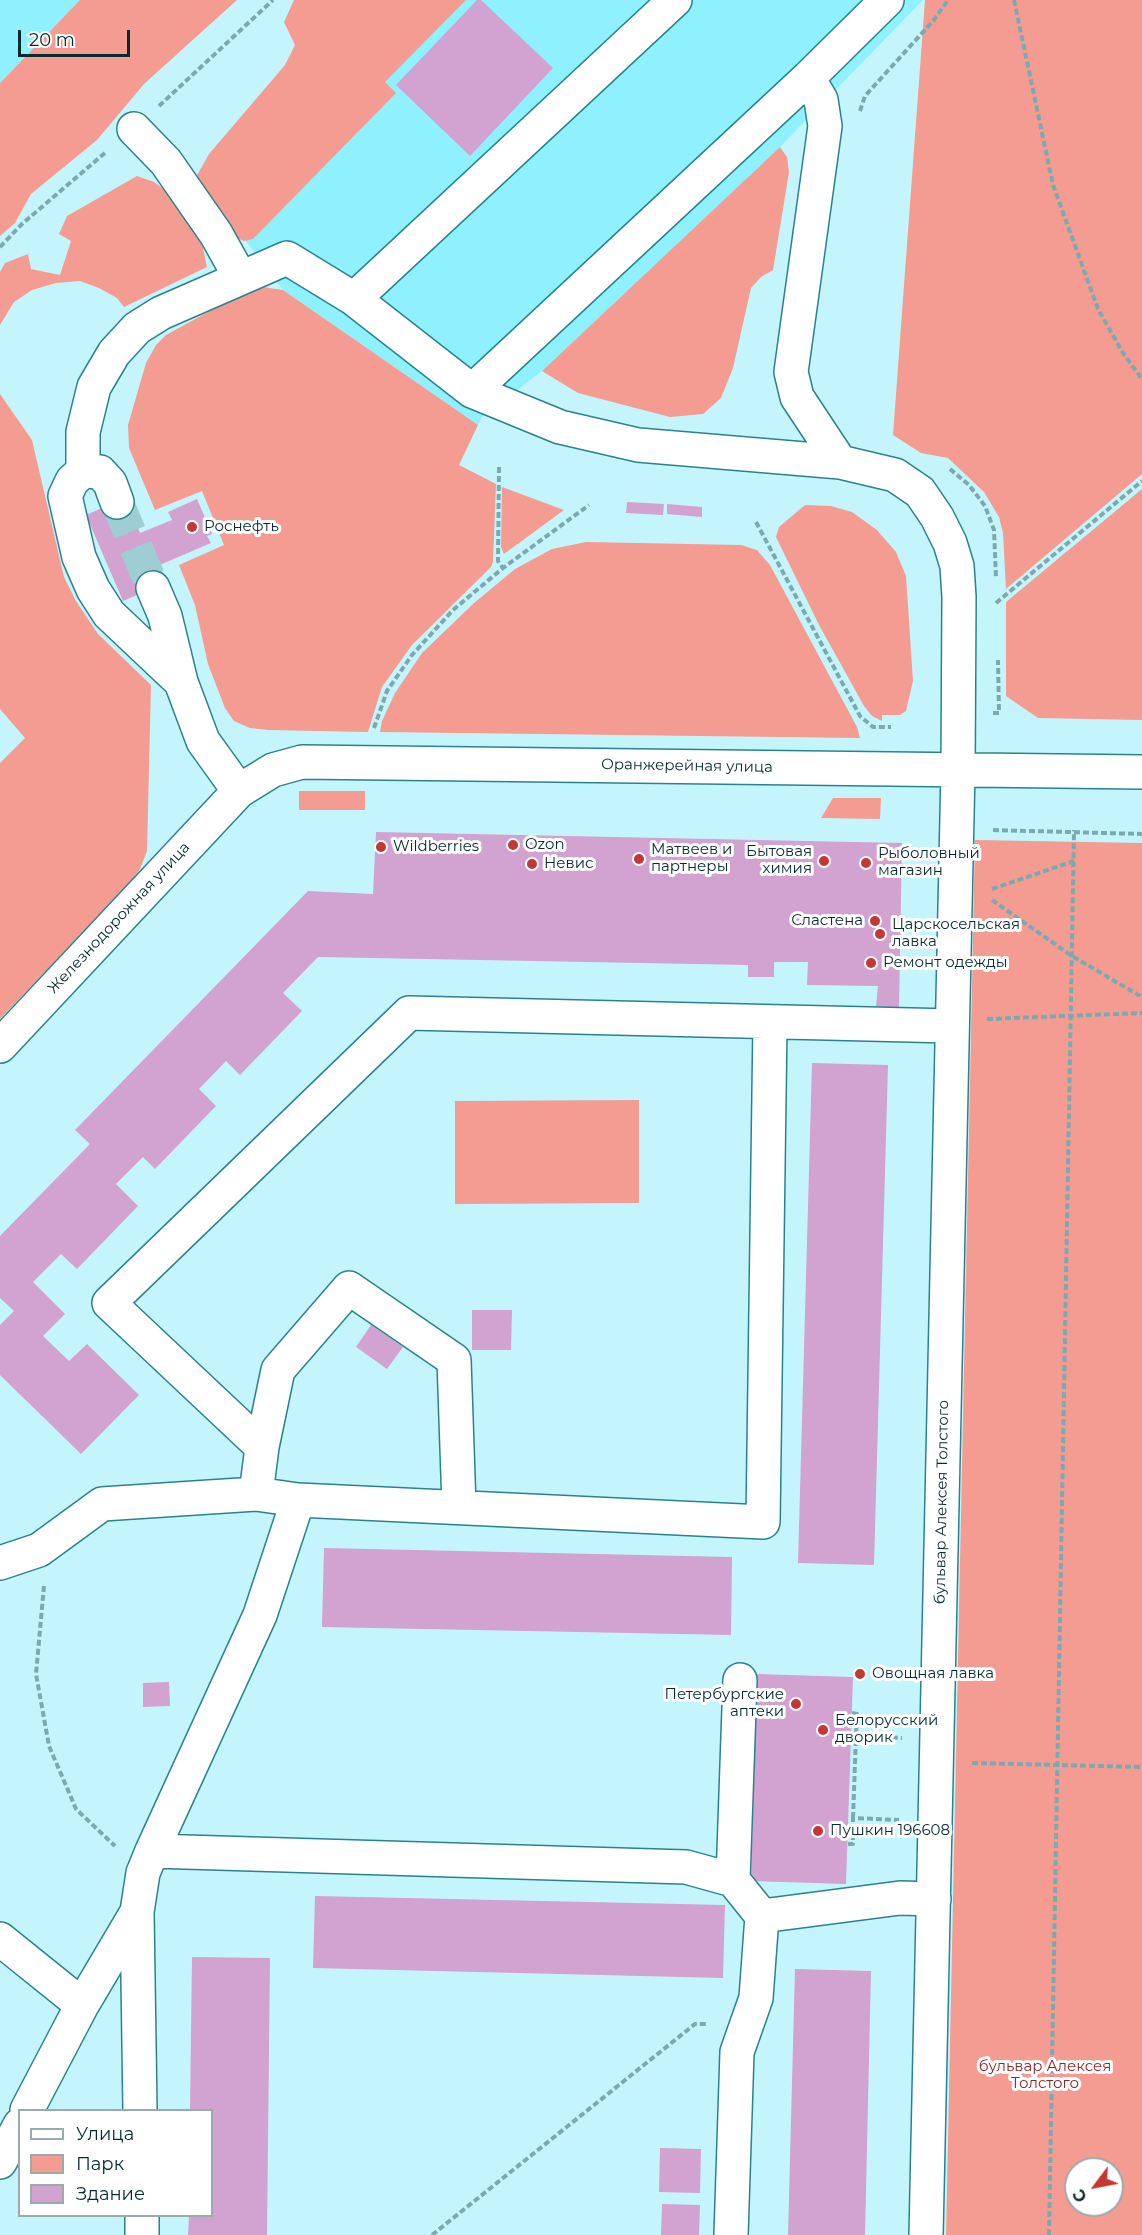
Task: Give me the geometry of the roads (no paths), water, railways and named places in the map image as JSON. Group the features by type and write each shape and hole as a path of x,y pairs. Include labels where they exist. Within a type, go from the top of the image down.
{"street":[{"path":"354,299 675,0"},
{"path":"472,391 808,78 887,0"},
{"path":"808,78 821,100 825,126 791,372 797,397 840,462"},
{"path":"83,471 83,432 94,387 114,353 137,328 161,313 240,277 216,234 166,162 134,129"},
{"name":"бульвар Алексея Толстого","path":"240,277 287,258 354,299 472,391 560,427 638,445 840,462 896,475 911,484 937,517 950,543 957,566 959,597 958,770 926,2235"},
{"path":"117,502 110,483 100,472 83,471 72,481 65,496 79,557 93,589 109,614 181,682"},
{"path":"153,588 165,615 181,682 203,741 239,791"},
{"name":"Оранжерейная улица","path":"239,791 273,770 302,762 1142,772"},
{"name":"Железнодорожная улица","path":"0,1046 239,791"},
{"path":"262,1448 109,1303 409,1013 952,1026"},
{"path":"0,1563 6,1564 39,1550 102,1504 256,1494 298,1500 764,1522 770,1023"},
{"path":"256,1494 262,1448 278,1370 349,1288 454,1360 459,1506"},
{"path":"140,2109 137,1912 148,1862 260,1615 298,1500"},
{"path":"733,1880 740,1680"},
{"path":"148,1862 686,1867 733,1880 762,1916 756,1998 737,2052 731,2235"},
{"path":"762,1916 900,1898 934,1899"},
{"path":"28,2109 82,2005 137,1912"},
{"path":"0,1939 82,2005"},
{"path":"0,2162 18,2129"},
{"path":"142,2217 142,2235"}],"tunnel":[{"path":"117,502 153,588"}],"place":[{"name":"Роснефть","path":"192,527"},
{"name":"Ozon","path":"513,845"},
{"name":"Wildberries","path":"381,847"},
{"name":"Матвеев и партнеры","path":"639,859"},
{"name":"Бытовая химия","path":"824,861"},
{"name":"Рыболовный магазин","path":"866,863"},
{"name":"Невис","path":"532,864"},
{"name":"Сластена","path":"875,921"},
{"name":"Царскосельская лавка","path":"880,934"},
{"name":"Ремонт одежды","path":"871,963"},
{"name":"Овощная лавка","path":"860,1674"},
{"name":"Петербургские аптеки","path":"796,1704"},
{"name":"Белорусский дворик","path":"823,1730"},
{"name":"Пушкин 196608","path":"818,1831"}]}
